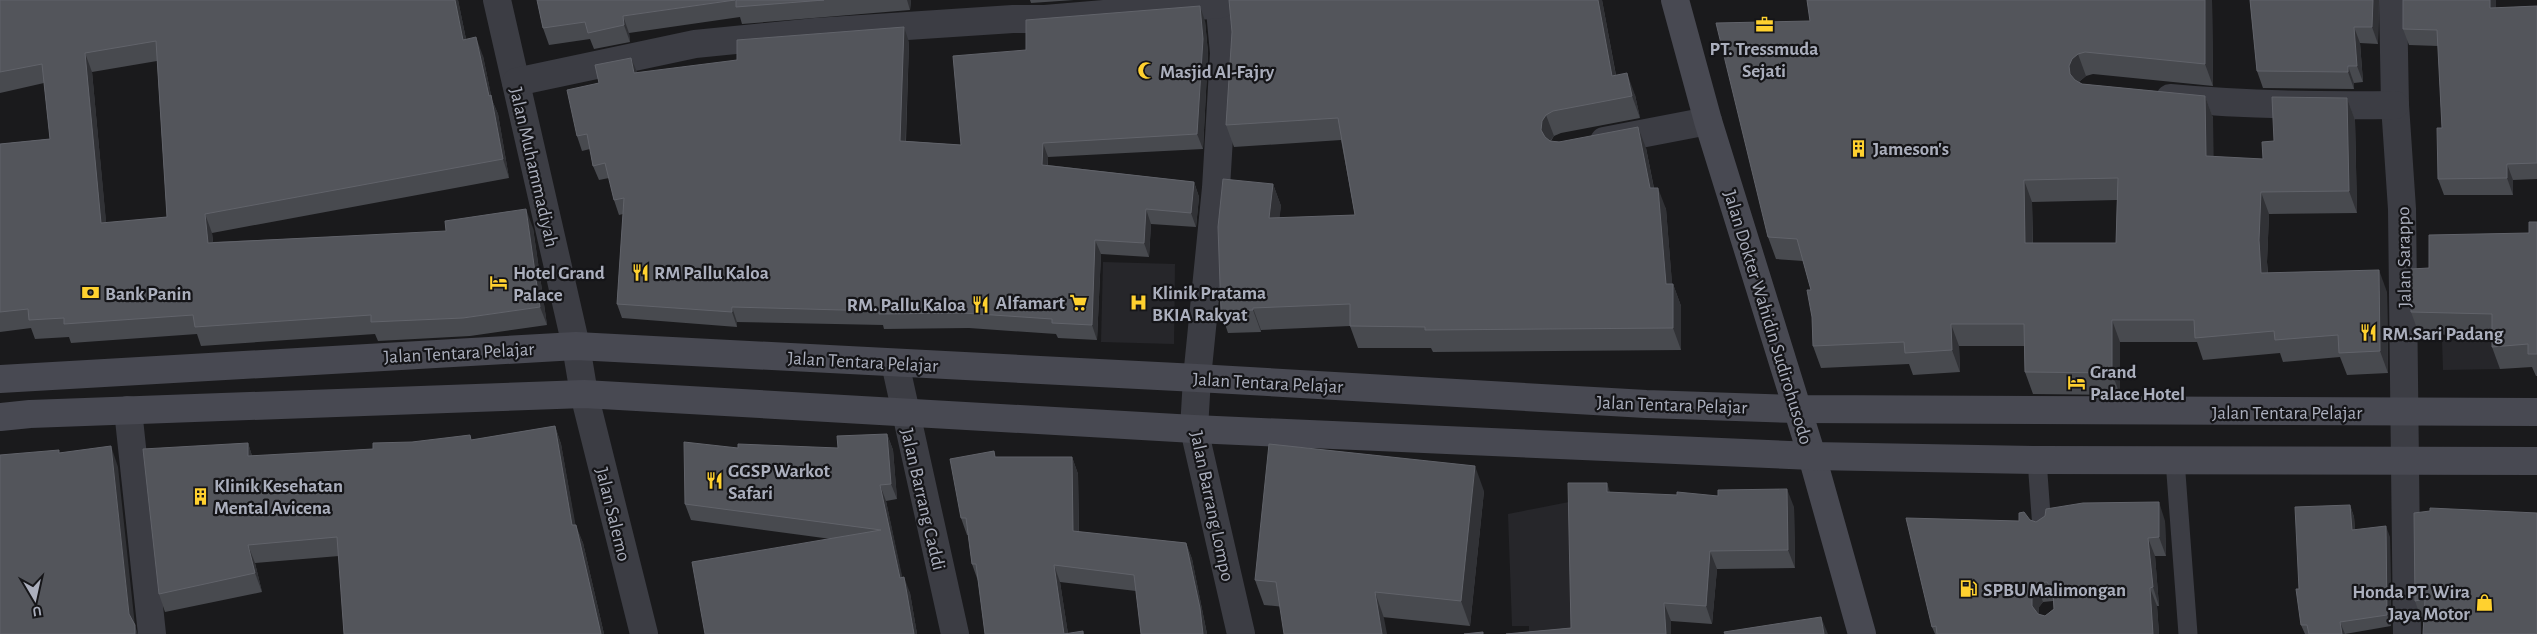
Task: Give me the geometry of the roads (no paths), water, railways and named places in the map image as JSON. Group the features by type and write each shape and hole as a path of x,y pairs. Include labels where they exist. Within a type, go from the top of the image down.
{"main road":[{"name":"Jalan Dokter Wahidin Sudirohusodo","path":"1675,0 1708,121 1812,456 1862,634"},
{"name":"Jalan Tentara Pelajar","path":"0,379 576,346 1196,378 1646,404 1797,409 2537,412"},
{"path":"254,363 255,405"},
{"path":"0,417 128,410 584,394 905,414 1194,429 1812,456 2037,460 2537,461"}],"street":[{"name":"Jalan Muhammadiyah","path":"497,0 576,346 584,394"},
{"name":"Jalan Sarappo","path":"2393,0 2395,106 2402,209 2406,412 2407,634"},
{"path":"516,82 695,44 826,31 1013,18 1062,9 1220,2"},
{"name":"Jalan Barrang Lompo","path":"1220,2 1224,53 1217,179 1196,378 1194,429 1241,634"},
{"path":"2149,96 2225,103 2395,106"},
{"path":"1583,145 1708,121"},
{"name":"Jalan Barrang Caddi","path":"895,363 955,634"},
{"name":"Jalan Salemo","path":"584,394 644,634"},
{"path":"128,410 152,634"}],"lane":[{"path":"2037,460 2042,529"},
{"path":"2175,460 2188,634"}],"place":[{"name":"PT. Tressmuda Sejati","path":"1764,25"},
{"name":"Masjid Al-Fajry","path":"1146,71"},
{"name":"Jameson's","path":"1859,148"},
{"name":"RM Pallu Kaloa","path":"640,272"},
{"name":"Hotel Grand Palace","path":"499,283"},
{"name":"Bank Panin","path":"91,293"},
{"name":"Alfamart","path":"1079,302"},
{"name":"Klinik Pratama BKIA Rakyat","path":"1138,303"},
{"name":"RM. Pallu Kaloa","path":"980,304"},
{"name":"RM.Sari Padang","path":"2368,333"},
{"name":"Grand Palace Hotel","path":"2076,382"},
{"name":"GGSP Warkot Safari","path":"714,481"},
{"name":"Klinik Kesehatan Mental Avicena","path":"200,496"},
{"name":"SPBU Malimongan","path":"1969,589"},
{"name":"Honda PT. Wira Jaya Motor","path":"2484,602"}]}
